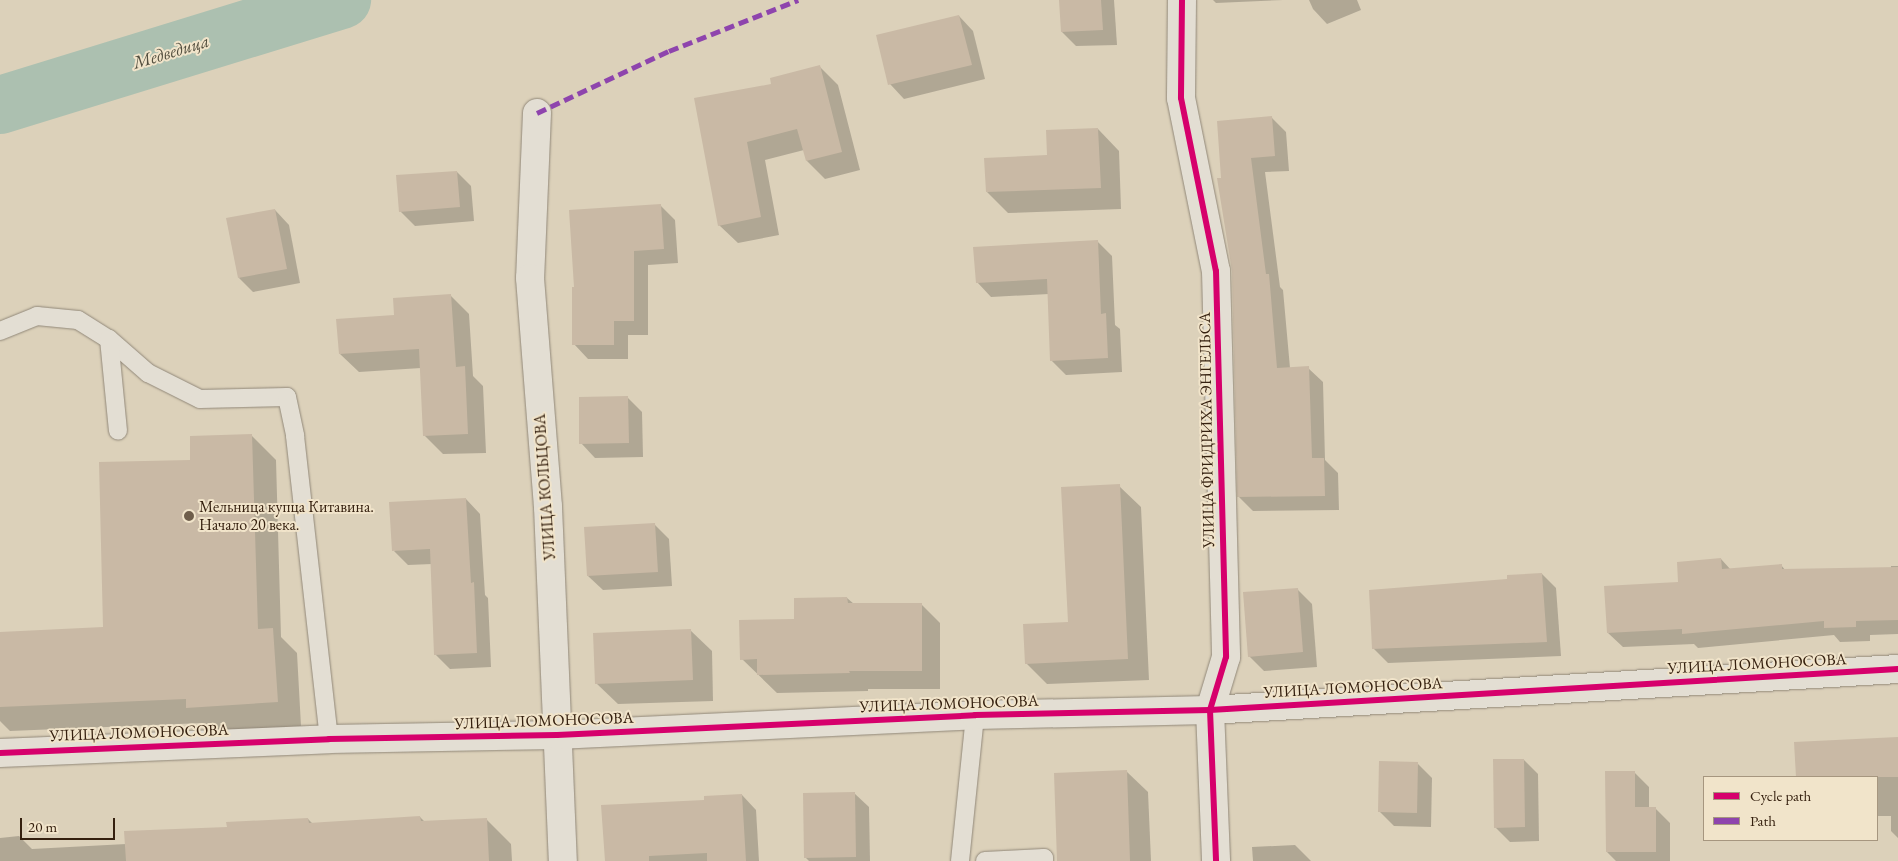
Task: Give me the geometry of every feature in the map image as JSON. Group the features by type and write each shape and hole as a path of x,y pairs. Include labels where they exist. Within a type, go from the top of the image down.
{"street":[{"name":"УЛИЦА ФРИДРИХА ЭНГЕЛЬСА","path":"1182,0 1181,98 1216,271 1226,657 1210,710 1216,861"},
{"name":"УЛИЦА КОЛЬЦОВА","path":"537,113 530,278 548,507 563,861"},
{"name":"УЛИЦА ЛОМОНОСОВА","path":"0,753 329,740 557,735 975,715 1210,710 1898,669"}],"lane":[{"path":"0,331 37,316 78,320 110,339 148,373 200,398 287,397 295,436 329,740"},
{"path":"110,339 118,431"},
{"path":"960,861 975,715"},
{"path":"985,861 1044,858 1044,861"}],"building":[{"path":"1059,0 1101,0 1103,30 1061,32"},
{"path":"959,15 972,65 888,85 876,35"},
{"path":"820,65 842,152 806,161 797,129 747,142 761,217 718,226 694,98 771,84 770,78"},
{"path":"1272,116 1275,156 1251,158 1266,274 1269,274 1277,368 1309,366 1312,458 1324,458 1325,496 1237,497 1232,271 1217,178 1221,178 1217,121"},
{"path":"1098,128 1101,188 986,192 984,158 1047,155 1046,130"},
{"path":"457,171 460,207 399,212 396,175"},
{"path":"661,204 664,249 634,251 634,321 614,321 614,345 572,345 572,287 574,287 569,210"},
{"path":"275,209 287,269 238,278 226,218"},
{"path":"1098,240 1101,314 1106,313 1108,358 1050,361 1047,279 976,283 973,247"},
{"path":"451,294 456,367 465,366 468,434 423,436 419,349 339,354 336,319 394,315 393,298"},
{"path":"628,396 629,443 579,444 579,397"},
{"path":"252,434 258,629 273,628 278,702 186,708 186,699 0,707 0,632 103,627 99,462 190,460 190,436"},
{"path":"1120,484 1128,659 1025,664 1023,624 1068,622 1061,487"},
{"path":"466,498 471,583 474,582 477,653 434,655 430,549 392,551 389,502"},
{"path":"655,523 658,572 587,576 584,527"},
{"path":"1721,558 1722,569 1782,564 1782,569 1898,567 1898,620 1856,621 1856,627 1824,628 1824,621 1682,634 1682,629 1607,633 1604,586 1678,582 1677,562"},
{"path":"1542,573 1547,642 1372,649 1369,590 1507,579 1507,575"},
{"path":"1298,588 1303,652 1248,657 1243,592"},
{"path":"847,597 848,603 922,603 922,671 849,671 850,673 757,675 757,659 740,660 739,620 794,619 794,598"},
{"path":"691,629 693,680 595,684 593,633"},
{"path":"1898,737 1898,777 1796,776 1794,742"},
{"path":"1493,759 1524,759 1525,827 1494,828"},
{"path":"1379,761 1418,762 1417,813 1378,812"},
{"path":"1127,770 1130,861 1057,861 1054,773"},
{"path":"1605,771 1635,771 1635,807 1656,807 1656,852 1606,852"},
{"path":"855,792 856,857 804,858 803,793"},
{"path":"742,794 746,861 707,861 707,853 649,856 649,861 605,861 601,805 704,800 704,796"},
{"path":"420,816 421,821 487,818 489,861 126,861 124,831 227,827 226,822 308,818 309,823"}],"waterway":[{"name":"Медведица","path":"0,105 342,0"}],"marked path":[{"path":"537,113 669,51 798,0"}],"cycle path":[{"path":"1182,0 1181,98 1216,271 1226,657 1210,710 1216,861"},
{"path":"0,753 329,739 557,735 975,715 1210,710 1898,669"}],"place":[{"name":"Мельница купца Китавина. Начало 20 века.","path":"189,516"}]}
